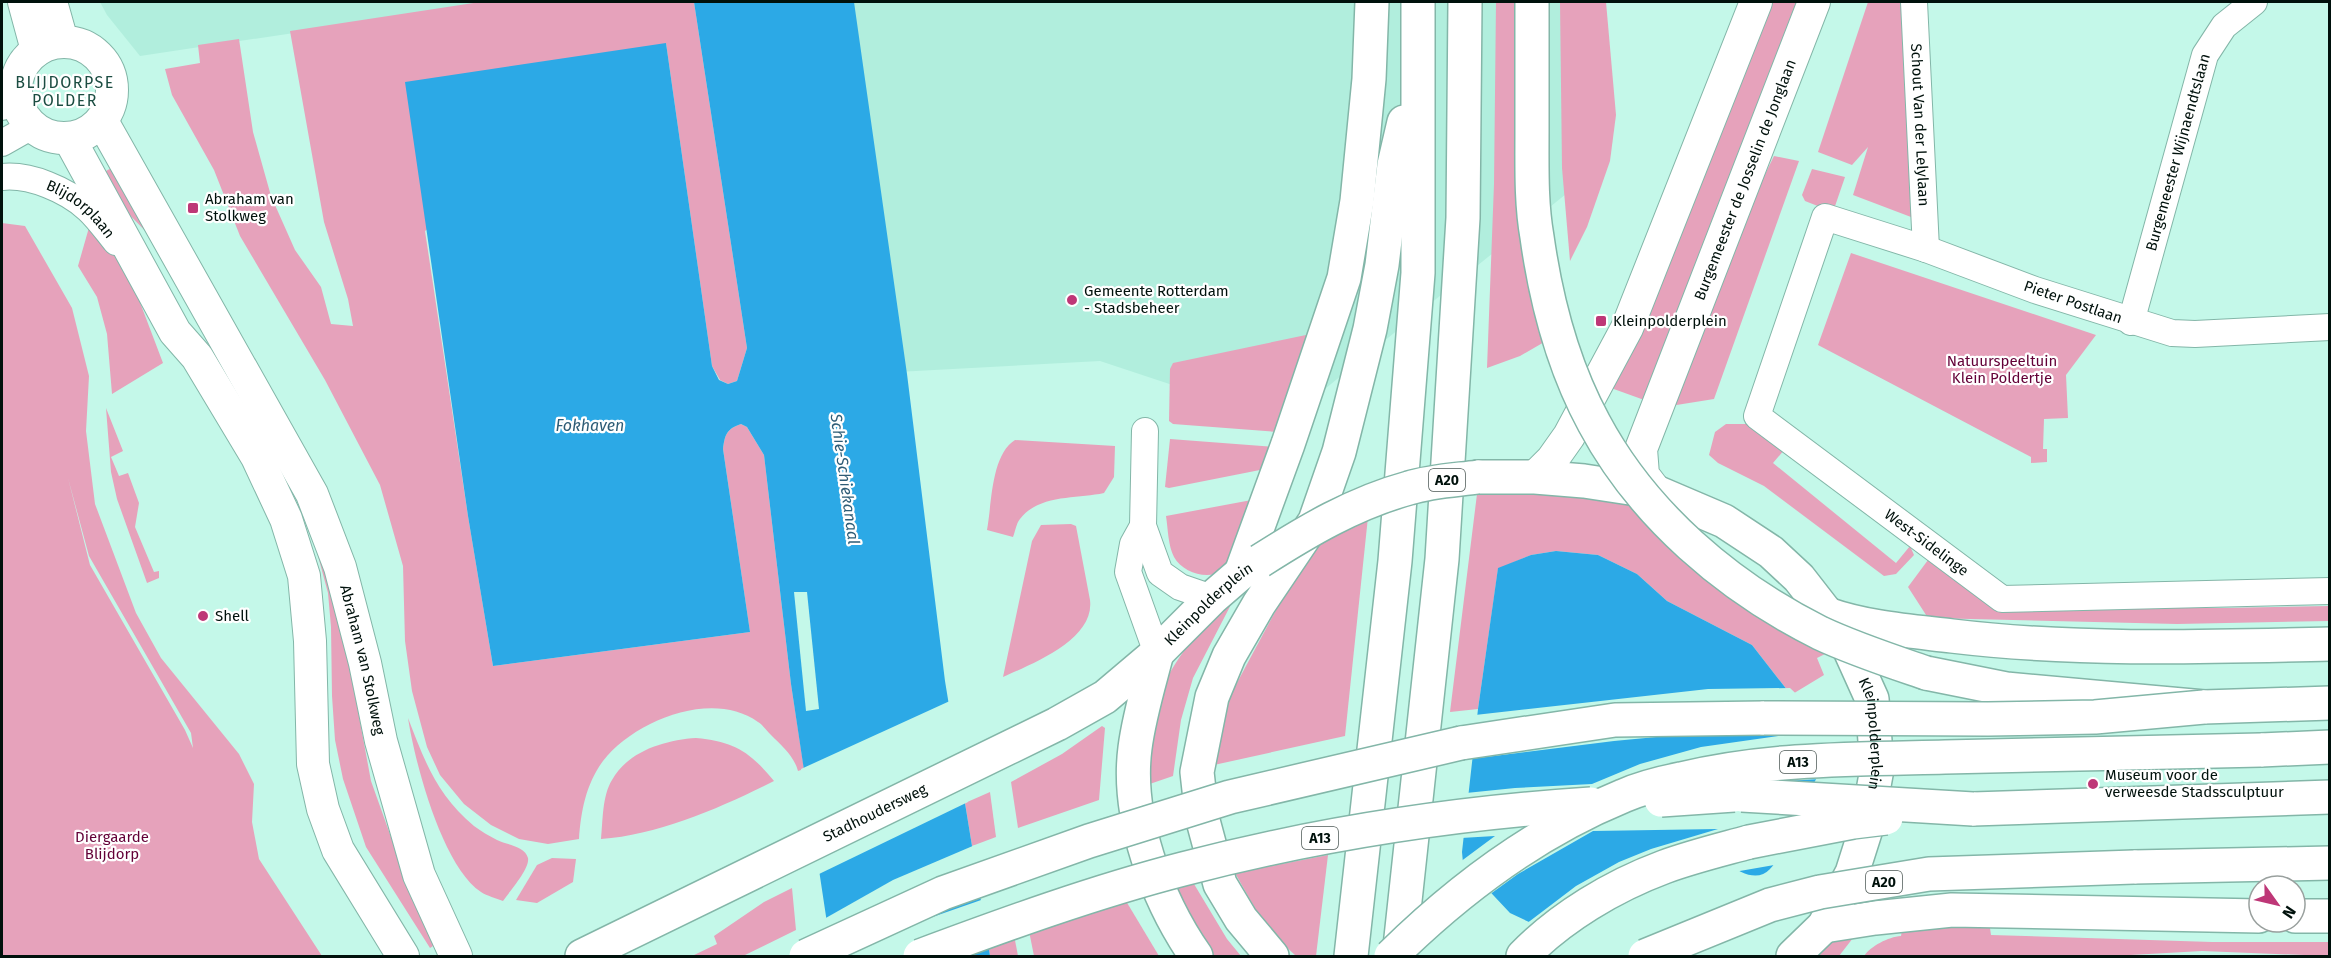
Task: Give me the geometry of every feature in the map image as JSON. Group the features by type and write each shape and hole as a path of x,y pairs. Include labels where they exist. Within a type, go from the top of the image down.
{"main road":[{"path":"1250,567 1288,444 1344,278 1357,201 1369,79 1372,2"},
{"path":"1351,957 1395,561 1418,273 1419,2"},
{"name":"A20","path":"1399,957 1442,559 1462,218 1465,2"},
{"path":"1532,2 1532,177 1536,236 1549,301 1565,359 1594,423 1626,473 1666,521 1716,567 1768,603 1821,633 1926,673 2006,689 2204,707"},
{"path":"1272,957 1241,919 1220,884 1202,817 1197,772 1212,697 1229,656 1259,604 1315,521 1339,452 1371,329 1382,265 1394,165 1417,63"},
{"name":"Kleinpolderplein","path":"1196,957 1165,903 1144,843 1136,811 1133,777 1135,749 1157,653 1212,597 1250,567 1302,534 1351,508 1408,488 1478,477 1535,477 1584,481 1656,492 1724,521 1771,552 1799,578 1850,648 1872,699 1877,769 1866,829 1852,873 1824,926 1792,957"},
{"path":"1827,614 1849,621 1897,630 2032,645 2151,648 2330,644"},
{"name":"Stadhoudersweg","path":"560,957 590,952 771,866 1057,724 1105,697 1157,653"},
{"path":"806,957 952,890 1089,841 1230,797 1461,743 1615,720 2083,717 2204,707 2330,703"},
{"name":"A13","path":"1391,957 1433,918 1506,858 1546,834 1624,795 1672,781 1727,769 1848,758 2330,747"},
{"name":"A13","path":"920,957 1102,893 1183,869 1313,839 1476,813 1742,795 1973,808 2330,797"},
{"path":"1523,957 1544,938 1591,903 1621,886 1664,867 1749,842 1853,822 1973,808"},
{"name":"A20","path":"1645,957 1770,905 1820,892 1929,874 2330,863"},
{"path":"1824,926 1952,910 2247,916"},
{"path":"2307,916 2330,916"}],"street":[{"path":"24,2 49,45"},
{"path":"49,45 51,2"},
{"path":"1535,477 1552,460 1569,436 1627,328 1756,2"},
{"name":"Burgemeester de Josselin de Jonglaan","path":"1656,492 1643,475 1641,449 1814,2"},
{"name":"Schout Van der Lelylaan","path":"1914,2 1926,249"},
{"name":"Burgemeester Wijnaendtslaan","path":"2131,322 2205,55 2224,26 2254,2"},
{"path":"75,42 87,47 98,55 108,70 112,83 112,97 102,121 92,130 69,138 49,136 32,126 9,102 26,59 49,45 75,42"},
{"name":"Abraham van Stolkweg","path":"102,121 312,494 340,567 365,663 381,741 419,875 456,957"},
{"path":"2,142 32,126"},
{"path":"69,138 175,332 197,357 257,457 286,519 304,576 310,641 313,764 323,809 338,850 403,957"},
{"name":"Blijdorplaan","path":"2,177 17,176 60,189 88,208 143,273"},
{"name":"Pieter Postlaan","path":"1825,217 1926,249 2035,290 2172,333 2195,334 2330,327"},
{"name":"West-Sidelinge","path":"1825,217 1757,417 1929,545 2002,599 2330,591"},
{"path":"1145,431 1143,526 1160,573 1180,587 1212,597"},
{"path":"1143,526 1133,544 1128,572 1157,653"}],"shaded area":[{"path":"100,2 500,2 140,56 107,15"},
{"path":"844,2 1577,2 1582,181 1284,422 1100,361 897,372"}],"green space":[{"path":"480,2 694,2 747,348 737,381 728,384 720,380 712,366 666,43 425,231 493,666 750,632 723,449 727,433 741,424 747,427 764,455 791,684 804,769 798,771 791,756 763,726 739,713 719,709 697,709 675,714 634,733 617,746 603,761 588,788 579,839 548,844 519,839 491,825 464,804 440,775 427,747 412,691 405,641 403,566 380,485 325,380 240,236 214,170 172,95 165,69 200,63 198,45 239,39 253,132 271,196 295,250 321,287 331,324 353,326 348,299 324,222 290,31"},
{"path":"1496,2 1519,2 1546,341 1520,356 1487,368 1494,184"},
{"path":"1560,2 1606,2 1616,115 1610,161 1587,227 1570,261 1562,168"},
{"path":"1766,2 1800,2 1647,401 1611,388"},
{"path":"1868,2 1906,2 1916,206 1911,217 1853,195 1868,147 1852,165 1818,152"},
{"path":"1774,156 1799,161 1714,399 1664,407 1713,280"},
{"path":"118,164 289,460 311,508 328,557 336,592 371,781 397,854 421,910 439,942 430,948 366,847 343,779 335,740 328,593 307,515 288,474 157,243 118,203 101,174"},
{"path":"1812,169 1845,177 1833,212 1805,201 1802,195"},
{"name":"Diergaarde Blijdorp","path":"2,223 25,226 72,308 89,376 86,431 95,504 136,613 161,658 239,754 254,784 252,822 259,859 322,956 2,956","holes":["68,478 89,556 191,733 193,748 185,730 90,565"]},
{"path":"90,224 115,253 133,284 163,363 112,394 107,334 97,297 78,266"},
{"name":"Natuurspeeltuin Klein Poldertje","path":"1851,253 2096,335 2066,375 2068,418 2044,419 2043,449 2047,449 2047,462 2031,463 2031,457 1818,345"},
{"path":"1306,335 1311,337 1278,432 1173,424 1169,421 1170,369 1173,363"},
{"path":"106,408 123,451 111,457 119,476 128,473 139,503 135,527 154,572 159,571 159,578 147,583 117,499 111,472"},
{"path":"1726,424 1751,424 1785,449 1773,463 1896,563 1910,546 1914,555 1896,574 1884,576 1764,486 1718,463 1709,455 1715,432"},
{"path":"1170,439 1274,447 1265,469 1169,488 1165,487"},
{"path":"1015,440 1115,446 1114,477 1104,493 1059,499 1037,505 1020,519 1013,537 987,530 997,468 1007,447"},
{"path":"1491,488 1622,500 1638,508 1833,650 1817,658 1824,675 1791,695 1752,645 1667,601 1637,574 1598,555 1556,551 1531,555 1498,569 1478,709 1450,712 1477,494"},
{"path":"1257,499 1239,547 1223,570 1211,575 1197,574 1178,563 1170,548 1166,516"},
{"path":"1368,517 1345,736 1214,765 1224,707 1314,539"},
{"path":"1071,524 1076,526 1090,600 1089,614 1072,639 1059,649 1003,677 1032,541 1041,525"},
{"path":"1928,560 1996,608 2329,606 2329,621 2177,624 1928,618 1908,587"},
{"path":"1238,591 1193,678 1181,720 1173,776 1141,787 1153,716 1162,689 1179,657"},
{"path":"408,718 434,777 450,802 477,828 497,840 520,848 526,854 528,863 526,868 503,901 481,892 467,879 454,860 424,786"},
{"path":"1102,726 1105,728 1099,800 1018,828 1011,782 1062,754"},
{"path":"696,738 731,745 749,755 774,781 712,810 668,826 601,839 606,793 619,770 637,754 648,749 672,741"},
{"path":"990,792 996,837 972,846 965,803"},
{"path":"1328,855 1316,956 1296,956 1266,928 1235,873"},
{"path":"552,858 576,859 573,882 537,903 516,900 537,865"},
{"path":"1194,884 1227,939 1241,956 1215,956 1208,951 1175,888"},
{"path":"792,888 796,930 743,956 692,956 717,944 714,936 764,902"},
{"path":"1126,901 1159,956 1034,956 1029,931"},
{"path":"1989,921 1991,935 2212,942 2330,942 2329,956 2202,951 2113,956 1864,956 1880,943 1901,936 1903,924"},
{"path":"1860,929 1839,956 1814,956 1837,936"},
{"path":"1014,935 1018,956 990,956 988,944"}],"water":[{"path":"694,2 854,2 907,374 945,681 990,956 832,956 791,684 764,455 747,427 741,424 729,430 723,449 750,632 493,666 468,516 405,82 666,43 712,366 719,380 728,384 737,381 747,348"},
{"path":"1556,551 1598,555 1637,574 1667,601 1752,645 1791,695 1818,776 1797,812 1780,854 1773,866 1765,873 1754,876 1740,871 1722,859 1529,922 1510,913 1463,863 1462,852 1478,709 1498,568 1531,555"}],"pier":[{"path":"794,592 807,592 819,709 806,711"},
{"path":"1790,688 1825,721 1614,741 1470,759 1475,715 1708,689"},
{"path":"952,700 968,802 817,875 801,769"},
{"path":"1827,733 1820,779 1734,784 1818,782 1799,813 1790,849 1780,864 1734,872 1721,862 1629,885 1594,927 1560,920 1548,924 1526,924 1576,886 1619,862 1651,849 1718,829 1593,831 1518,874 1489,895 1461,865 1460,862 1495,836 1461,838 1466,793 1592,784 1640,764 1701,747 1786,735"},
{"path":"975,845 982,889 829,956 824,919 893,880"},
{"path":"984,899 991,943 955,956 839,956 921,921"}],"place":[{"name":"Abraham van Stolkweg","path":"193,208"},
{"name":"Gemeente Rotterdam - Stadsbeheer","path":"1072,300"},
{"name":"Kleinpolderplein","path":"1601,321"},
{"name":"Shell","path":"203,616"},
{"name":"Museum voor de verweesde Stadssculptuur","path":"2093,784"}],"district":[{"name":"BLIJDORPSE POLDER","path":"65,91"}],"water label":[{"name":"Fokhaven","path":"590,425"},
{"name":"Schie-Schiekanaal","path":"845,479"}]}
